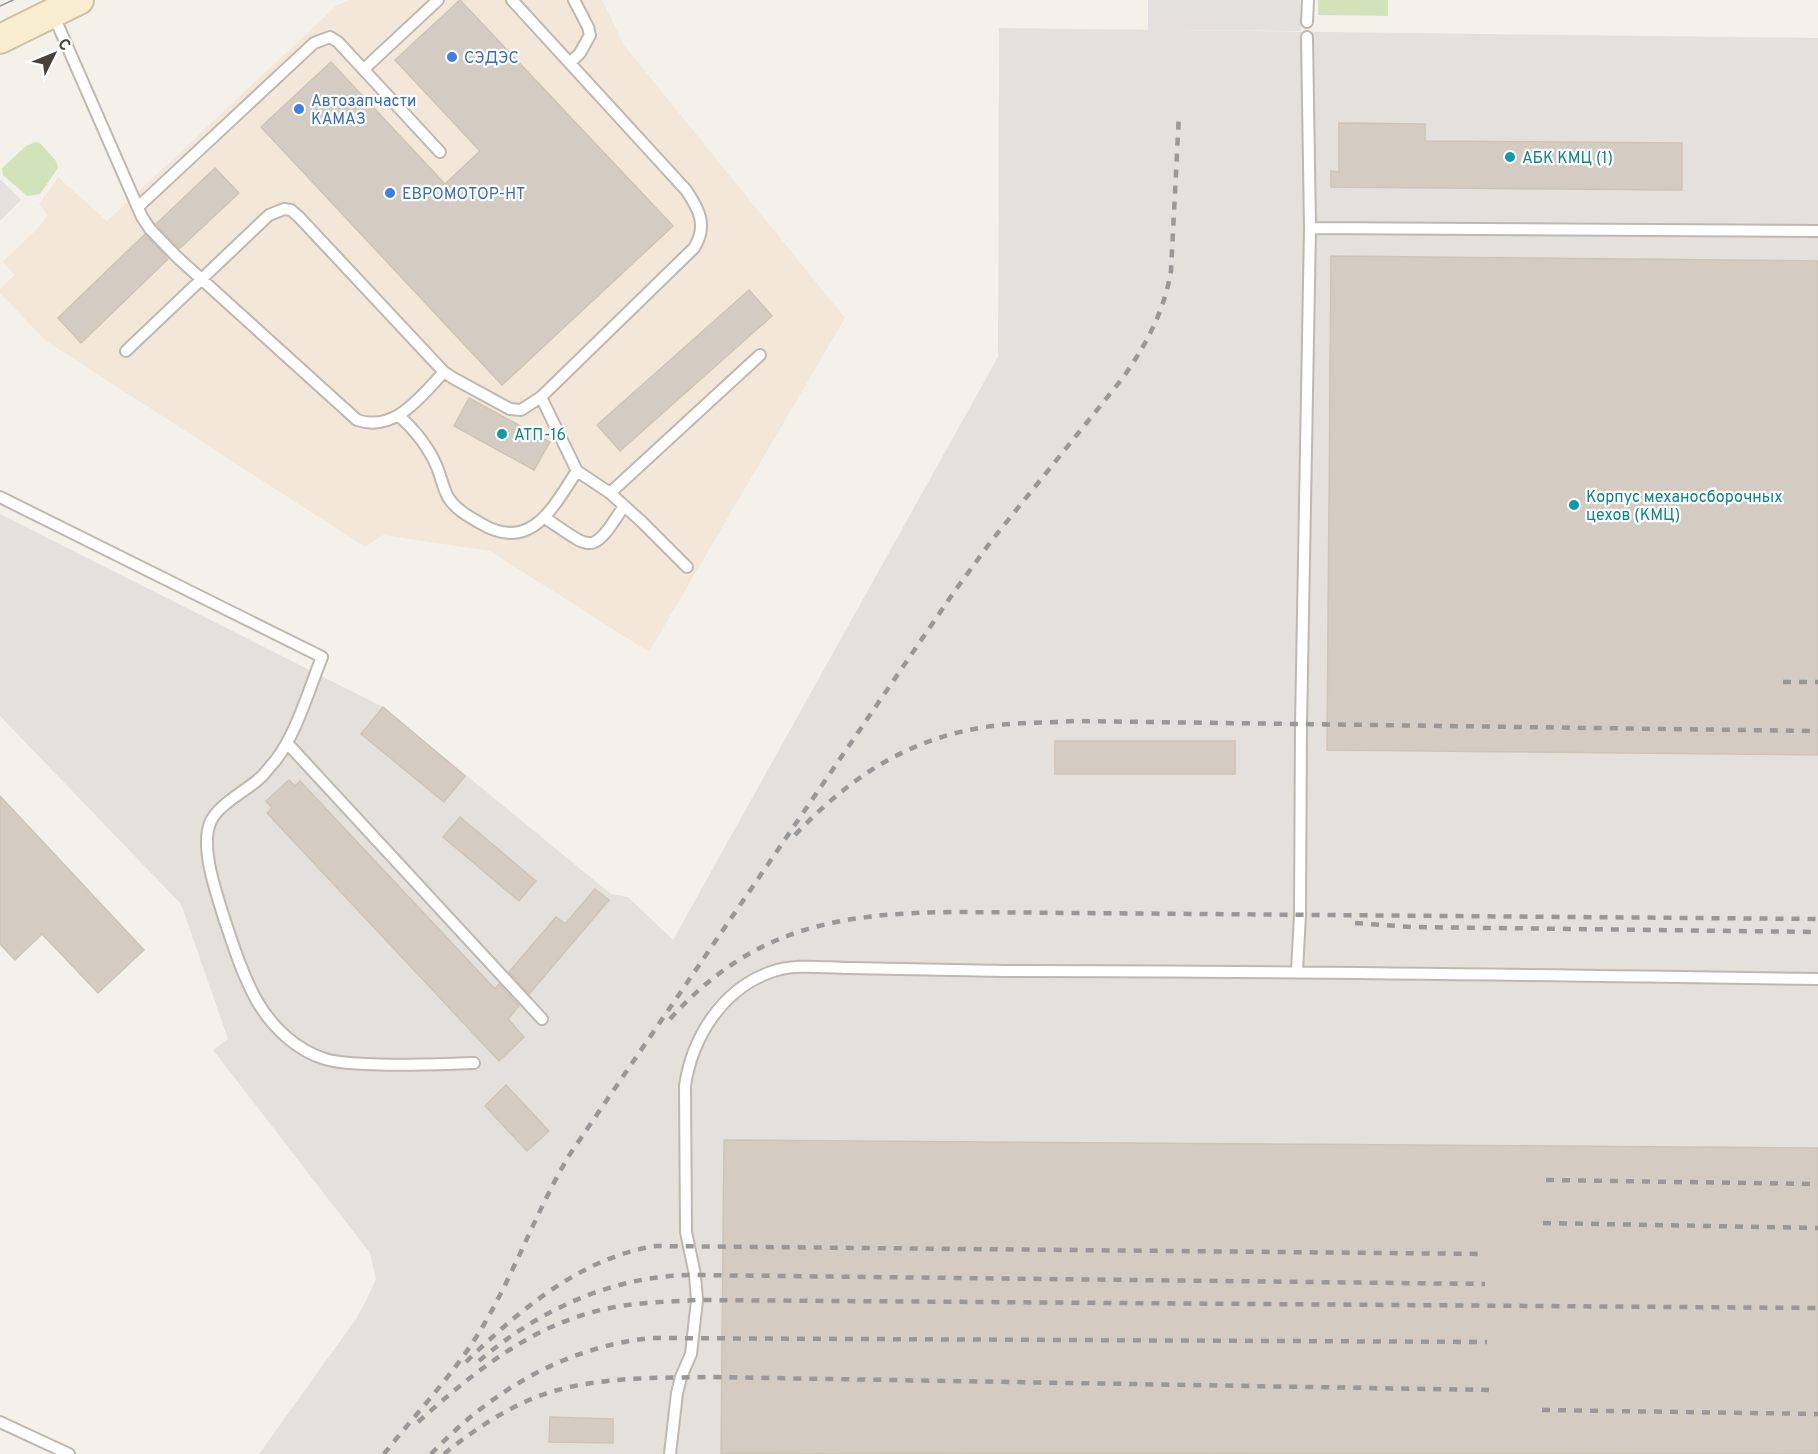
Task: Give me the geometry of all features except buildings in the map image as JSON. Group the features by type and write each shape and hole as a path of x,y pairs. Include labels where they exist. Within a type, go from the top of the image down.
{"main road":[{"path":"0,39 80,0"}],"lane":[{"path":"364,69 438,0"},
{"path":"126,351 269,215 284,208 291,210 444,372 510,409 521,410 542,397 694,248 699,240 702,218 686,190 512,0"},
{"path":"570,63 580,53 590,34 574,0"},
{"path":"1307,22 1308,0"},
{"path":"53,13 138,207 150,229 201,279 357,420 385,422 399,416 444,372"},
{"path":"138,207 314,43 330,37 338,42 364,69 440,152"},
{"path":"1297,971 1300,915 1300,725 1310,228 1307,37"},
{"path":"1310,228 1818,231"},
{"path":"610,493 760,356"},
{"path":"542,397 577,471 610,493 687,567"},
{"path":"399,416 416,431 425,444 448,498 464,513 488,528 502,532 531,529 545,519 577,471"},
{"path":"0,497 322,657 287,743 261,777 217,812 210,822 208,850 213,877 221,909 240,961 258,1002 273,1023 307,1052 326,1060 381,1065 474,1063"},
{"path":"545,519 580,542 590,544 604,536 624,506"},
{"path":"287,743 542,1019"},
{"path":"670,1454 674,1410 681,1377 691,1354 697,1300 695,1275 686,1232 688,1069 711,1017 739,989 771,972 802,967 994,971 1297,971 1818,979"},
{"path":"0,1422 69,1454"}],"shaded area":[{"path":"349,0 602,0 624,45 845,318 649,652 490,551 383,535 365,547 46,341 0,293 0,289 15,275 3,262 48,215 39,204 58,177 107,221 336,6"},
{"path":"1148,0 1300,0 1301,31 1148,30"},
{"path":"999,28 1818,38 1818,1454 259,1454 356,1319 376,1279 370,1253 213,1050 228,1039 181,904 0,716 0,514 383,707 611,894 628,897 673,940 998,357"},
{"path":"0,179 21,200 0,221"}],"green space":[{"path":"1318,0 1388,0 1388,16 1318,15"},
{"path":"35,142 40,143 56,161 58,168 40,194 27,196 3,175 2,168 26,146"}],"tram line":[{"path":"0,6 13,0"}],"railway":[{"path":"384,1454 449,1376 472,1343 495,1305 547,1196 570,1154 954,592 992,540 1122,379 1139,354 1159,314 1171,271 1179,114"},
{"path":"1783,682 1818,682"},
{"path":"795,835 838,795 860,777 884,762 934,739 962,731 1002,725 1074,721 1818,731"},
{"path":"670,1019 701,988 733,964 765,945 835,922 872,916 955,912 1818,919"},
{"path":"1355,923 1411,927 1818,932"},
{"path":"1546,1180 1818,1184"},
{"path":"1543,1223 1818,1228"},
{"path":"466,1362 529,1306 577,1274 629,1252 656,1246 1485,1254"},
{"path":"479,1361 502,1342 527,1326 580,1298 607,1288 665,1277 695,1275 1485,1284"},
{"path":"418,1422 484,1367 531,1337 582,1315 643,1303 697,1300 1818,1308"},
{"path":"431,1454 478,1411 530,1376 588,1351 651,1338 1487,1342"},
{"path":"444,1454 485,1424 529,1400 573,1386 642,1378 711,1377 1489,1390"},
{"path":"1542,1410 1818,1414"}],"place":[{"name":"СЭДЭС","path":"452,57"},
{"name":"Автозапчасти КАМАЗ","path":"299,109"},
{"name":"АБК КМЦ (1)","path":"1510,157"},
{"name":"ЕВРОМОТОР-НТ","path":"390,193"},
{"name":"АТП-16","path":"502,434"},
{"name":"Корпус механосборочных цехов (КМЦ)","path":"1574,505"}]}
